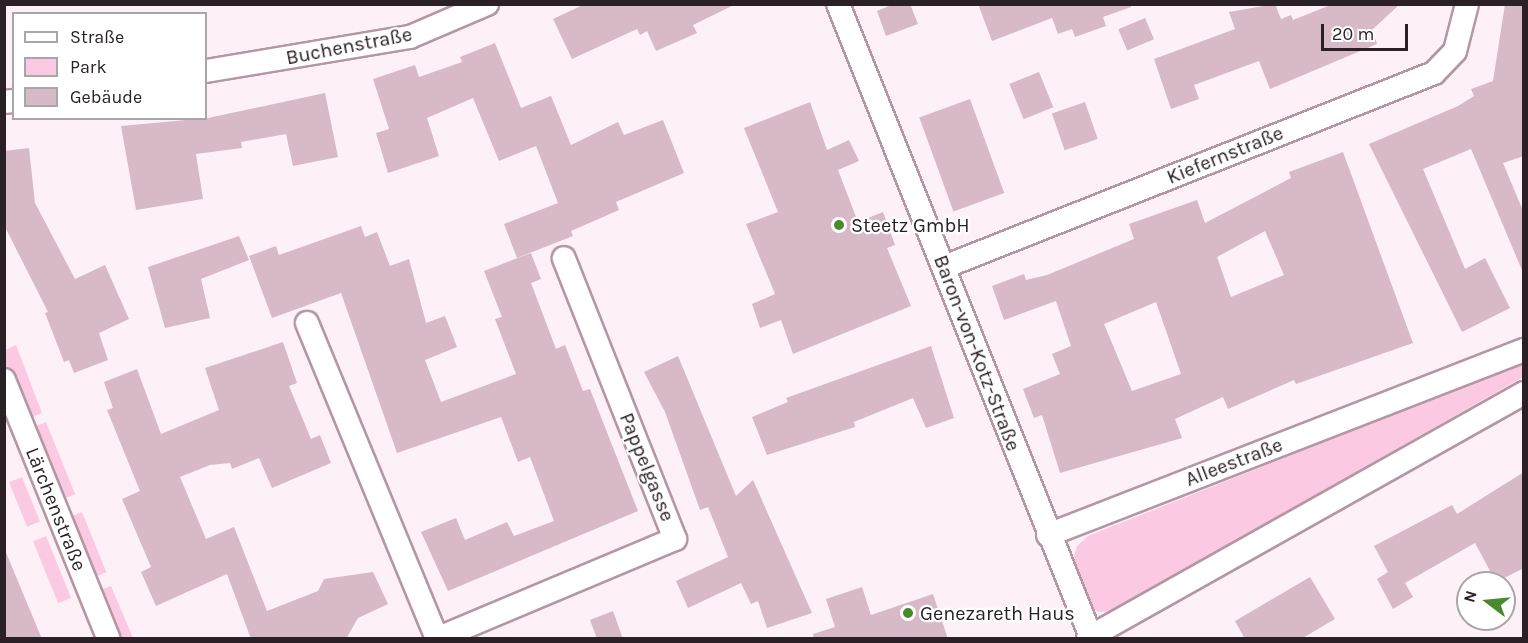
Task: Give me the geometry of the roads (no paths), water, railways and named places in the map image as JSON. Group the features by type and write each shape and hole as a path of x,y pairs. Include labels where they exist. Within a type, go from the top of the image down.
{"street":[{"name":"Buchenstraße","path":"207,71 410,37 487,4"},
{"name":"Baron-von-Kotz-Straße","path":"838,4 944,267 1048,535"},
{"name":"Kiefernstraße","path":"944,267 1434,73 1455,51 1467,4"},
{"name":"Pappelgasse","path":"307,323 438,639 675,538 564,258"},
{"name":"Alleestraße","path":"1048,535 1524,350"},
{"name":"Lärchenstraße","path":"4,380 108,639"},
{"path":"1048,535 1090,638 1524,393"}],"place":[{"name":"Steetz GmbH","path":"839,225"},
{"name":"Genezareth Haus","path":"908,613"}]}
